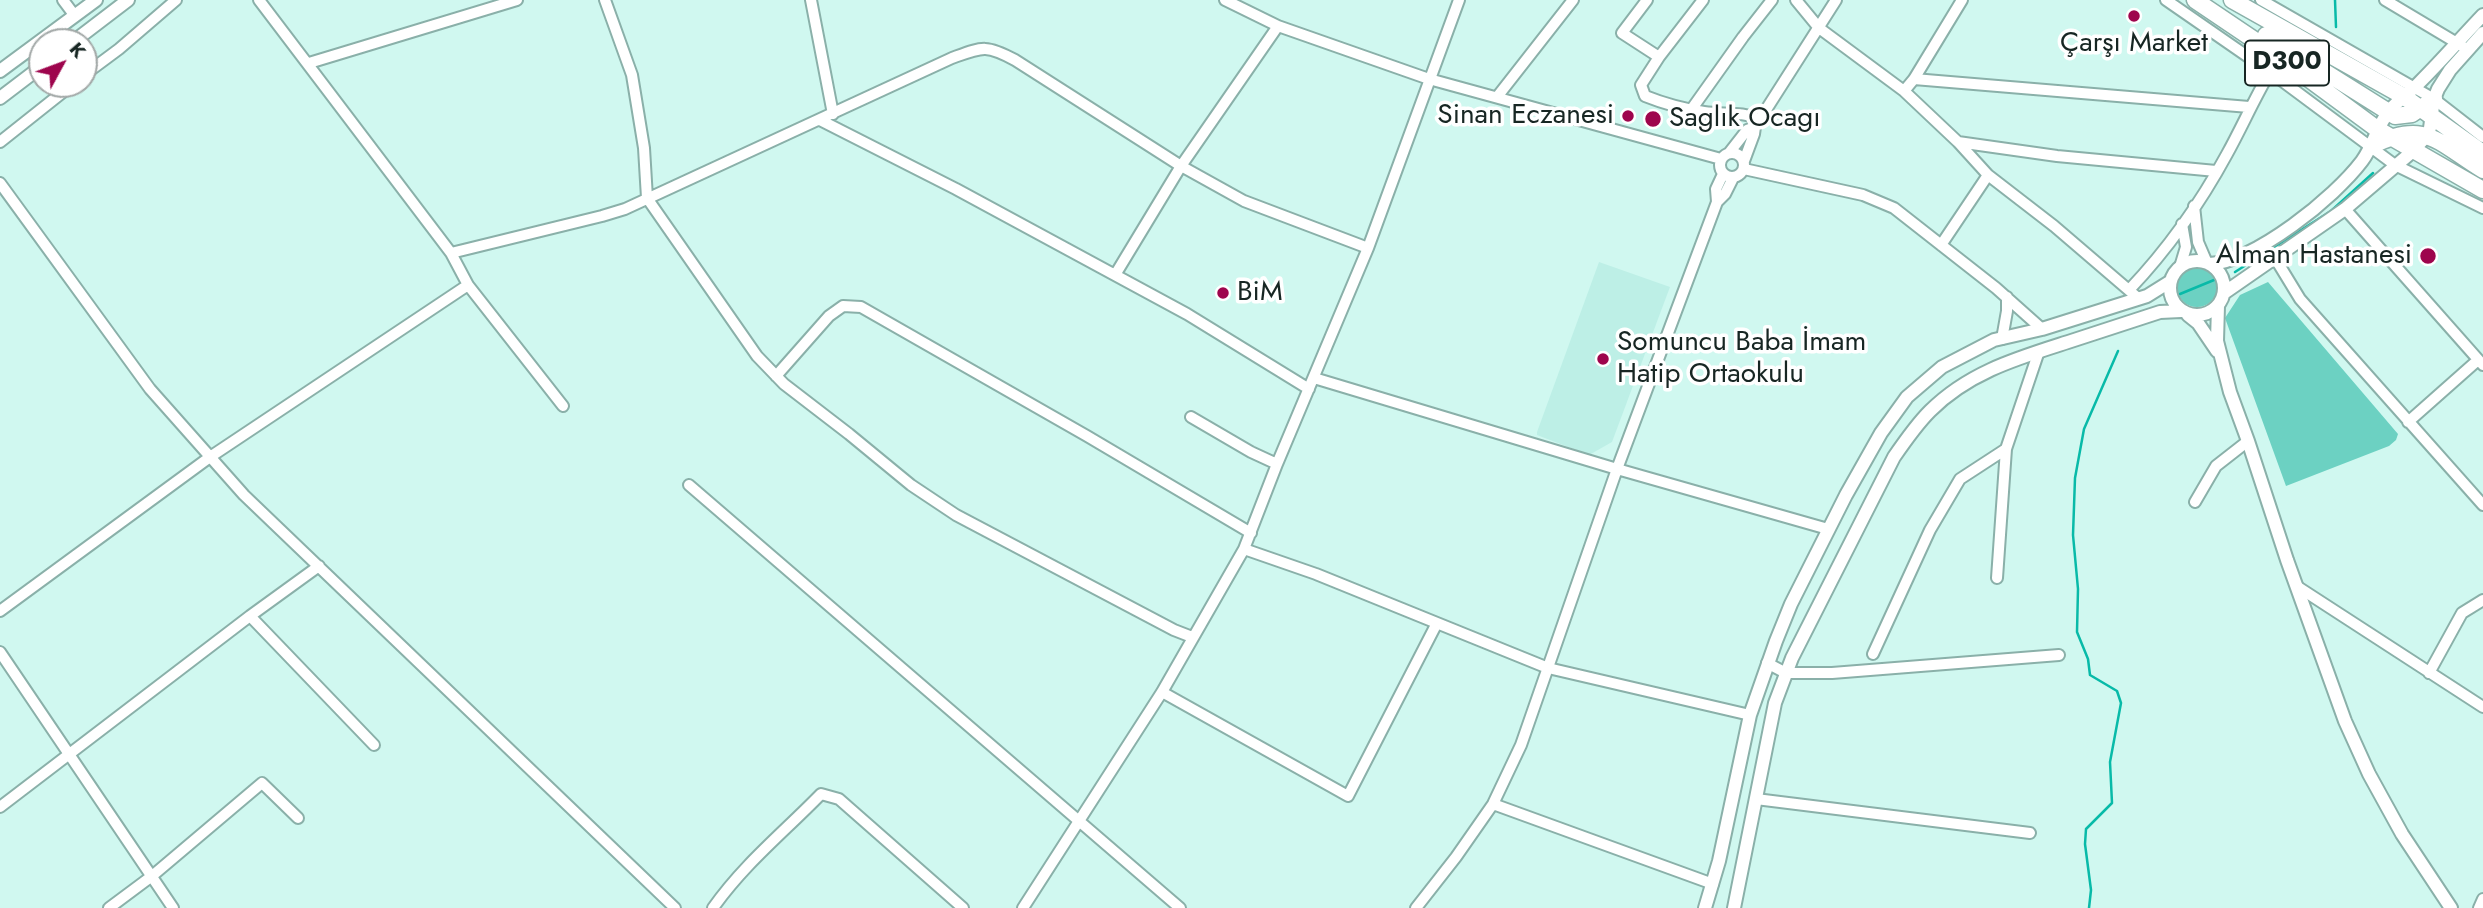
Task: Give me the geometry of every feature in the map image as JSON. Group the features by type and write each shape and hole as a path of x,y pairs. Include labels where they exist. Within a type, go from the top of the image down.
{"highway":[{"name":"D300","path":"2195,0 2384,133 2483,190"},
{"name":"D300","path":"2232,0 2403,91 2430,108 2483,153"},
{"path":"2227,22 2260,31 2395,116 2430,108"},
{"path":"2384,111 2403,91"},
{"path":"2371,146 2384,133 2415,132 2429,136 2483,170"},
{"path":"2417,153 2429,136"}],"main road":[{"path":"0,71 96,0"},
{"path":"91,28 128,0"},
{"path":"2429,136 2430,108 2462,46 2483,15"},
{"path":"2403,91 2483,33"},
{"path":"0,98 28,77"},
{"path":"2384,111 2384,133"},
{"path":"1705,908 1713,884 1750,715 1767,663 1791,604 1828,529 1881,433 1907,397 1942,367 1969,352 2002,339 2042,329 2134,294 2155,292 2171,281 2180,267 2193,261 2222,264 2242,257 2296,222 2329,196 2351,174 2371,146"},
{"path":"2417,153 2395,165 2345,209 2224,293 2218,306 2216,328 2219,354 2287,560 2346,721 2369,774 2402,834 2451,908"},
{"path":"2209,264 2222,278 2224,293"},
{"path":"2171,281 2171,298 2198,323 2219,354"},
{"path":"1735,907 1774,703 1791,658 1894,457 1910,433 1931,410 1972,378 2015,358 2160,312 2205,315 2218,306"}],"street":[{"path":"63,0 75,16"},
{"path":"98,65 176,0"},
{"path":"259,0 451,253 468,285 563,406"},
{"path":"309,63 517,0"},
{"path":"605,0 632,75 644,148 647,198 757,356 776,376 911,485 956,515 1192,637"},
{"path":"811,0 833,114"},
{"path":"1225,0 1279,26 1429,79 1725,156 1738,155 1744,165 1864,195 1894,208 2007,297 2042,329"},
{"path":"1023,908 1162,692 1244,550 1277,464 1368,248 1459,0"},
{"path":"1497,97 1573,0"},
{"path":"1647,0 1622,33 1659,57"},
{"path":"1703,0 1641,85 1645,96 1670,106 1691,110 1749,114 1757,123"},
{"path":"1691,110 1772,0"},
{"path":"1796,0 1819,27 1904,91 1988,174 2134,294 2217,171 2270,72"},
{"path":"1416,908 1493,804 1521,745 1617,469 1717,202 1716,189 1728,176 1739,176 1757,123 1836,0"},
{"path":"1904,91 1962,0"},
{"path":"2166,0 2270,72 2395,165 2483,208"},
{"path":"2261,0 2403,91"},
{"path":"2385,0 2462,46"},
{"path":"1115,275 1181,166 1279,26"},
{"path":"451,253 602,216 820,120 952,58 978,49 994,49 1181,166 1244,201 1368,248"},
{"path":"1914,79 2249,107"},
{"path":"0,142 55,98"},
{"path":"2430,108 2483,137"},
{"path":"820,120 956,189 1311,384 1828,529"},
{"path":"1728,176 1720,167 1725,156 1757,123"},
{"path":"1958,142 2057,156 2217,171"},
{"path":"1941,245 1988,174"},
{"path":"0,183 150,389 244,495 675,908"},
{"path":"2194,206 2196,233 2209,264"},
{"path":"2345,209 2481,362 2408,422"},
{"path":"2180,267 2186,247 2182,224"},
{"path":"2276,258 2300,299 2483,505"},
{"path":"0,611 210,457 468,285"},
{"path":"2002,339 2007,297"},
{"path":"776,376 830,316 843,306 861,307 1251,533"},
{"path":"1997,578 2006,449 2039,351"},
{"path":"1191,417 1277,464"},
{"path":"2195,502 2217,466 2248,441"},
{"path":"1872,654 1930,530 1960,479 2006,449"},
{"path":"689,485 1180,908"},
{"path":"1244,550 1316,574 1548,668 1750,715"},
{"path":"0,807 319,566"},
{"path":"2298,587 2483,706"},
{"path":"2429,673 2462,613 2483,600"},
{"path":"250,616 374,745"},
{"path":"1162,692 1348,796 1437,623"},
{"path":"0,652 173,908"},
{"path":"1767,663 1786,673 1832,673 2059,655"},
{"path":"109,908 152,876 262,783 298,818"},
{"path":"713,908 731,882 758,853 790,826 821,794 839,799 963,908"},
{"path":"1756,799 2030,833"},
{"path":"1493,804 1713,884"},
{"path":"2479,908 2483,899"}],"shaded area":[{"name":"Somuncu Baba İmam Hatip Ortaokulu","path":"1599,262 1670,287 1612,442 1589,455 1537,435 1537,432"}],"green space":[{"path":"2197,267 2211,273 2217,287 2211,301 2197,307 2183,301 2177,287 2183,273"},
{"path":"2268,282 2398,434 2389,446 2286,486 2225,318 2240,295"}],"waterway":[{"path":"2335,0 2336,27"},
{"path":"2235,272 2331,211 2373,173"},
{"path":"2180,294 2214,280"},
{"path":"2089,908 2091,890 2085,844 2086,829 2112,803 2110,762 2121,703 2117,691 2090,675 2088,659 2077,632 2078,589 2073,535 2075,478 2084,429 2118,351"}],"place":[{"name":"Çarşı Market","path":"2134,16"},
{"name":"Sinan Eczanesi","path":"1628,116"},
{"name":"Saglık Ocagı","path":"1653,119"},
{"name":"Alman Hastanesi","path":"2428,256"},
{"name":"BiM","path":"1223,293"},
{"name":"Somuncu Baba İmam Hatip Ortaokulu","path":"1603,359"}]}
